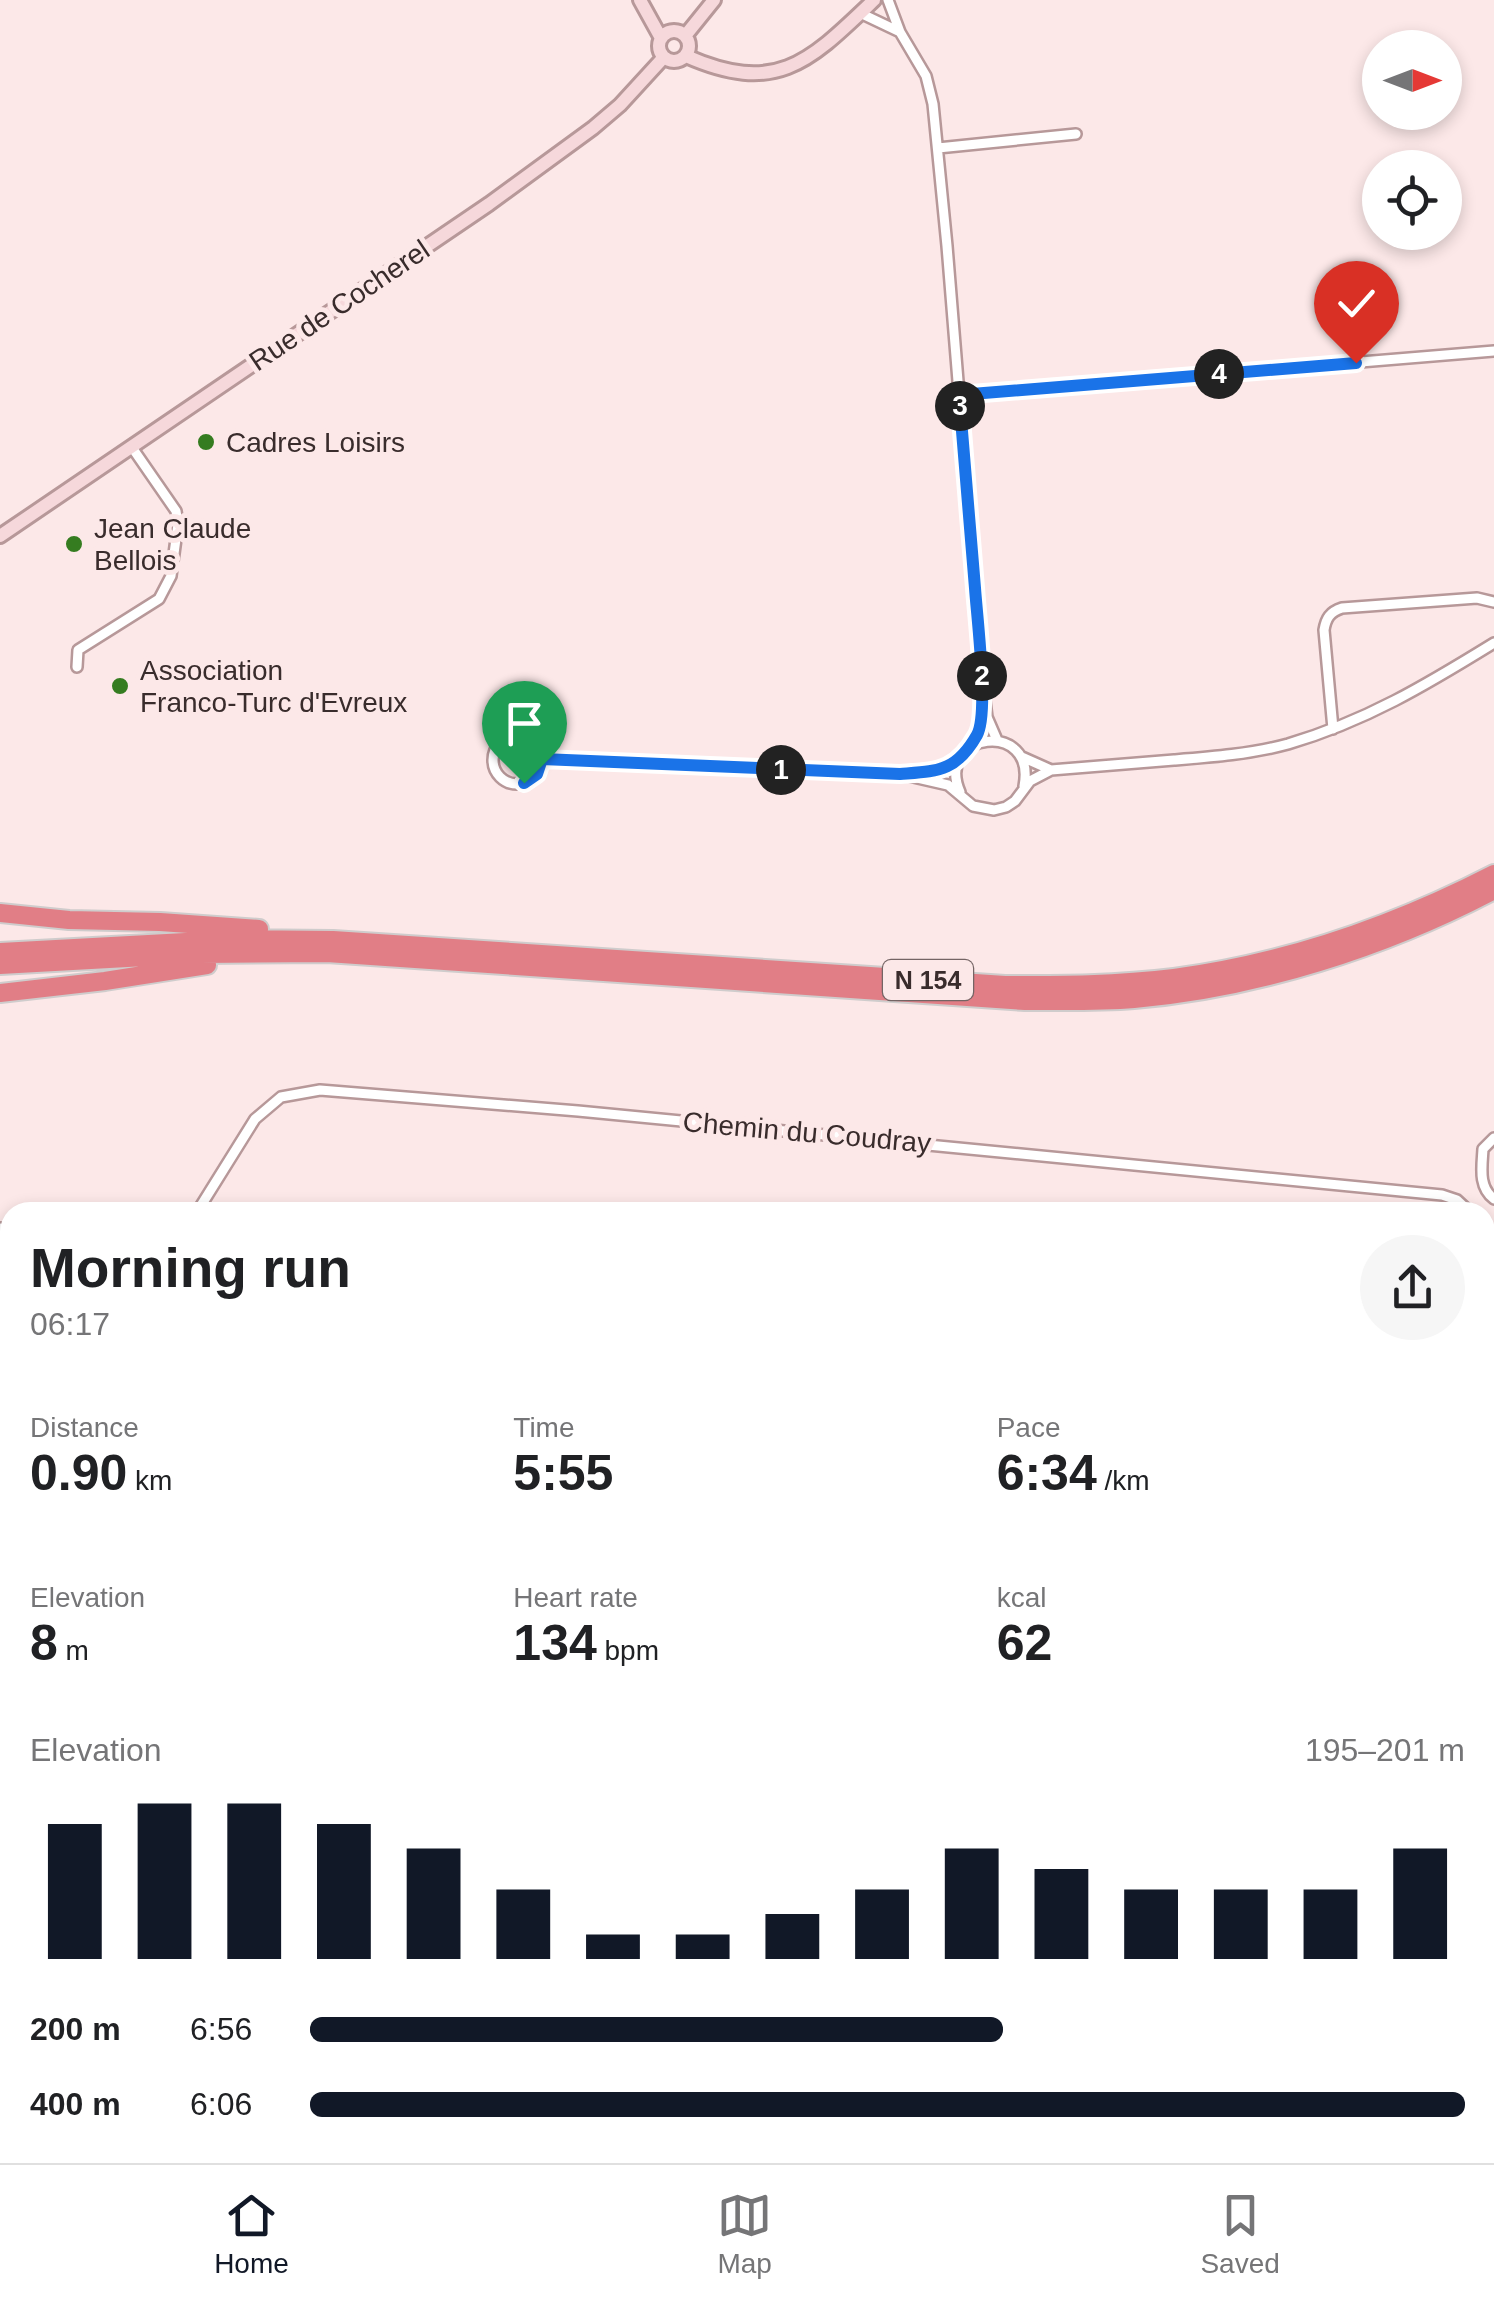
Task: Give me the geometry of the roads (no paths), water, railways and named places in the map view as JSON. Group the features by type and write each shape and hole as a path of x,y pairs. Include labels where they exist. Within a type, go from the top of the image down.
{"highway":[{"name":"N 154","path":"0,952 290,939 1005,985 1076,985 1174,978 1283,956 1422,910 1494,874"},
{"name":"N 154","path":"0,965 214,954 327,954 1026,1001 1135,999 1230,984 1339,955 1422,925 1494,890"},
{"path":"0,914 261,929 290,939"},
{"path":"0,993 191,966 327,954"}],"street":[{"path":"640,0 662,38"},
{"path":"685,36 714,0"},
{"path":"686,56 689,48 685,36 673,31 662,38 659,46 664,57 672,61 686,56 720,70 745,74 784,69 828,44 874,0"},
{"path":"888,0 900,32 926,76 933,104 982,676 987,717 997,740"},
{"path":"860,13 900,32"},
{"name":"Rue de Cocherel","path":"0,536 488,204 620,106 664,57"},
{"path":"938,148 1076,134"},
{"path":"959,395 1494,351"},
{"path":"77,667 78,650 159,599 171,576 176,512 131,446"},
{"path":"1333,729 1324,630 1332,612 1342,608 1477,598 1494,602"},
{"path":"542,759 900,774 948,785 973,806 994,810 1015,801 1030,781 1052,770 1222,756 1285,744 1333,729 1397,701 1494,643"},
{"path":"961,794 956,772 981,726 982,676"},
{"path":"519,735 532,740 542,759 531,780 516,784 502,778 493,757 499,743 519,735"},
{"path":"900,774 946,768 985,740 997,740 1020,756 1026,775 1022,791"},
{"path":"1020,756 1052,770"},
{"name":"Chemin du Coudray","path":"203,1202 255,1120 281,1097 320,1090 597,1112 1442,1195 1459,1202"},
{"path":"1494,1138 1483,1149 1482,1184 1494,1199"}],"place":[{"name":"Cadres Loisirs","path":"206,442"},
{"name":"Jean Claude Bellois","path":"74,544"},
{"name":"Association Franco-Turc d'Evreux","path":"120,686"}]}
